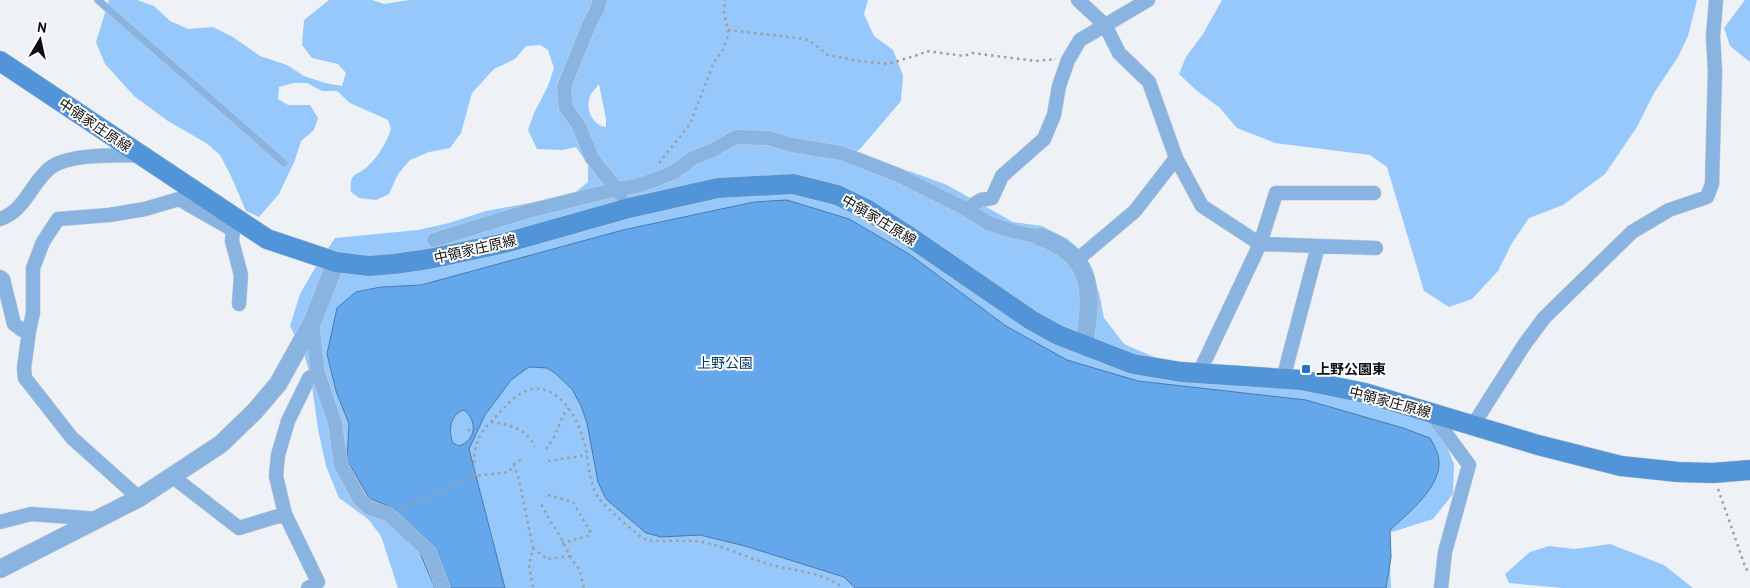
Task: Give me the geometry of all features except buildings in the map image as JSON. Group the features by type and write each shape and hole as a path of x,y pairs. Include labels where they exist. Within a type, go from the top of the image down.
{"main road":[{"name":"中領家庄原線","path":"0,61 140,155 237,225 267,239 336,262 369,266 429,259 505,243 629,208 718,188 793,184 837,195 866,209 1031,320 1084,345 1133,364 1181,372 1301,380 1365,393 1538,446 1621,466 1678,472 1713,473 1750,470"}],"street":[{"path":"600,0 564,87 566,108 580,126 592,158 617,189 629,208"},
{"path":"1078,0 1105,25 1119,53 1149,82 1176,158 1202,206 1260,244 1376,248"},
{"path":"966,209 981,200 992,198 1002,176 1044,139 1054,115 1059,86 1068,60 1080,40 1148,0"},
{"path":"1472,425 1524,345 1551,311 1632,232 1669,210 1707,197 1712,184 1715,71 1713,36 1716,0"},
{"path":"434,240 525,212 636,186 657,179 674,172 694,158 736,137 768,138 792,145 841,153 898,174 966,209 988,223 1057,243 1078,259 1088,290 1089,310 1084,345"},
{"path":"0,219 16,211 41,177 51,167 62,162 85,158 140,155"},
{"path":"1078,259 1135,211 1176,158"},
{"path":"1199,373 1260,244 1276,193 1374,193"},
{"path":"139,498 72,438 26,378 24,368 33,313 33,268 43,242 58,219 109,216 146,209 179,199 237,225 232,240 241,276 239,304"},
{"path":"1284,379 1318,246"},
{"path":"0,569 139,498 221,444 255,411 278,384 312,322 336,262"},
{"path":"0,277 3,279 14,324 22,330 29,331"},
{"path":"312,322 318,373 335,423 341,464 360,500 370,508 388,514 429,552 443,588"},
{"path":"308,588 318,582 285,514 276,476 278,456 288,421 308,378 318,373"},
{"path":"1430,412 1469,465 1445,552 1441,588"},
{"path":"173,477 239,528 285,514"},
{"path":"0,522 31,514 99,519"}],"lane":[{"path":"98,0 284,163"}],"path":[{"path":"653,167 660,162 690,124 714,62 723,50 728,30 724,13 725,0"},
{"path":"728,30 809,40 828,55 888,64 926,52 964,56 972,53 1036,61 1068,60"},
{"path":"475,476 475,447 479,433 513,398 524,391 537,389 554,393 563,401 578,426 592,483 599,498 637,535 648,541 696,541 715,545 772,565 822,577 835,582 843,588"},
{"path":"546,449 554,440 560,421 568,408"},
{"path":"491,422 524,431 531,438 535,447"},
{"path":"468,430 479,433"},
{"path":"548,462 586,455"},
{"path":"388,514 475,476 508,472 514,464 524,458"},
{"path":"514,464 533,548 529,565 532,588"},
{"path":"1713,473 1746,569 1750,572"},
{"path":"548,495 573,502 591,533 588,536 562,542"},
{"path":"541,503 552,526 560,536 580,571 584,588"},
{"path":"533,548 546,559 570,556"}],"green space":[{"name":"上野公園","path":"109,0 137,0 154,6 170,21 188,29 213,27 233,37 260,56 287,65 304,76 342,86 346,73 338,64 312,58 302,45 304,20 329,0 372,0 384,4 410,0 868,0 864,14 874,36 893,50 903,75 901,101 860,149 846,158 884,164 912,172 947,185 1013,222 1042,226 1068,239 1089,269 1099,292 1104,318 1124,344 1161,360 1318,381 1438,425 1454,464 1453,494 1433,519 1389,533 1391,588 398,588 381,536 368,519 339,498 326,466 318,429 311,379 305,357 290,326 300,294 335,238 418,230 449,223 486,211 572,195 588,182 588,165 576,147 562,150 537,149 528,130 554,68 548,50 540,45 526,46 515,59 494,69 472,93 461,133 450,148 429,152 410,160 398,174 389,194 376,200 359,198 351,192 351,181 355,175 372,162 382,149 391,129 388,120 350,103 337,91 322,91 307,83 294,83 279,87 278,99 288,105 310,105 318,118 314,130 301,141 295,160 279,194 259,217 246,211 220,155 206,143 168,121 134,96 105,64 96,42","holes":["599,84 606,127 601,126 593,120 589,110 589,99"]},
{"path":"1222,0 1697,0 1688,36 1678,57 1654,93 1637,127 1605,174 1563,205 1529,218 1512,243 1498,271 1472,299 1449,307 1424,291 1387,167 1370,155 1275,143 1237,128 1220,108 1179,74 1186,57 1203,34"},
{"path":"1745,0 1750,0 1750,62 1730,46 1724,28"},
{"path":"1610,544 1664,565 1693,588 1563,588 1509,583 1505,574 1530,552 1549,546 1575,549"}],"shaded area":[{"name":"上野公園","path":"787,200 849,219 909,254 1006,326 1067,360 1138,381 1306,400 1403,428 1430,438 1438,455 1439,466 1436,477 1424,497 1390,530 1391,557 1386,588 855,588 844,577 745,546 700,535 661,537 646,533 606,499 598,482 587,423 572,389 547,368 529,367 511,380 485,415 469,449 505,588 435,588 408,525 390,507 369,498 347,460 349,424 336,391 327,354 337,308 356,292 381,287 421,285 623,230 754,202","holes":["464,410 469,414 473,425 472,435 465,443 459,446 453,443 451,438 451,424 459,412"]}],"place":[{"name":"上野公園東","path":"1306,369"}]}
